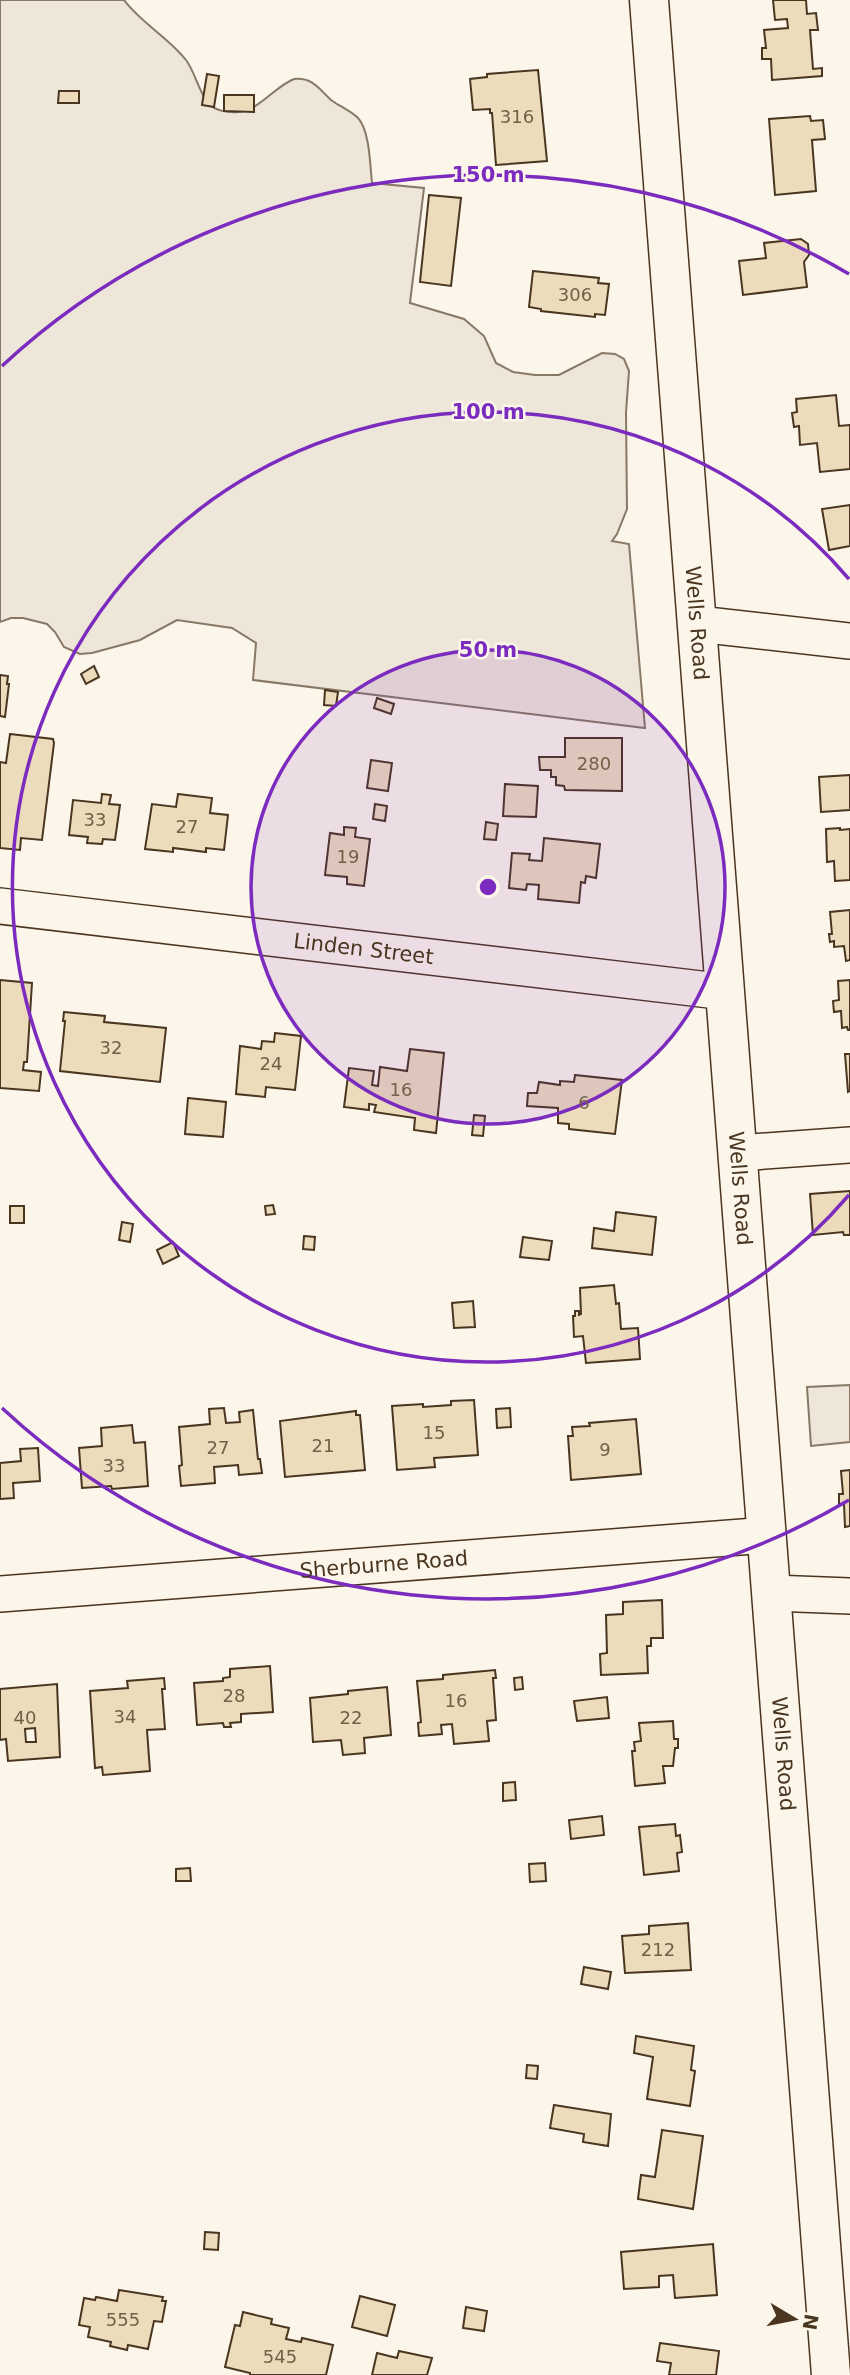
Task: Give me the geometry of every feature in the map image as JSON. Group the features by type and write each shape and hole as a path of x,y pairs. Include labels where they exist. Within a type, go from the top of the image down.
{"main road":[{"name":"Wells Road","path":"649,0 831,2375"}],"street":[{"path":"698,624 850,641"},
{"name":"Linden Street","path":"0,906 726,992"},
{"path":"738,1153 850,1145"},
{"name":"Sherburne Road","path":"0,1594 768,1535"},
{"path":"772,1593 850,1596"}],"shaded area":[{"path":"0,0 124,0 179,52 189,65 208,103 222,111 238,112 253,107 294,79 311,82 331,100 355,115 362,124 369,149 372,183 424,188 410,303 464,319 484,336 496,363 513,372 559,375 602,353 615,354 624,359 629,371 626,413 627,509 612,541 629,544 645,728 253,680 256,643 232,628 177,620 140,640 80,654 64,647 47,624 23,618 0,622"},
{"path":"850,1385 850,1442 811,1446 807,1387"}],"building":[{"path":"773,0 806,0 807,14 816,13 818,30 810,30 813,69 822,68 822,76 772,80 771,59 762,59 762,48 766,48 764,30 788,28 787,19 775,20"},
{"path":"538,70 547,161 496,165 492,113 490,109 473,110 470,79 487,77 487,74"},
{"path":"207,74 219,76 214,107 202,105"},
{"path":"59,91 79,91 79,103 58,103"},
{"path":"224,95 254,95 254,112 224,111"},
{"path":"810,116 811,121 823,120 825,139 812,140 816,191 775,195 769,119"},
{"path":"429,195 461,198 451,286 420,282"},
{"path":"801,239 808,244 809,255 804,262 807,287 743,295 739,261 766,258 764,243"},
{"path":"533,271 599,278 598,283 609,284 605,315 595,314 595,317 541,311 529,307"},
{"path":"836,395 839,426 850,425 850,469 820,472 817,443 800,445 799,426 794,427 792,413 797,412 796,399"},
{"path":"850,505 850,546 829,550 822,509"},
{"path":"94,666 99,677 86,684 81,674"},
{"path":"0,675 8,676 9,684 5,717 0,716"},
{"path":"325,690 338,692 336,706 324,705"},
{"path":"377,698 394,704 391,714 374,708"},
{"path":"10,734 53,739 54,743 42,840 21,838 20,850 0,848 0,762 6,763"},
{"path":"565,738 622,738 622,791 565,790 564,786 556,785 556,777 551,777 551,770 540,770 539,757 565,757"},
{"path":"371,760 392,763 388,791 367,788"},
{"path":"850,775 850,810 821,812 819,777"},
{"path":"505,784 538,786 536,817 503,816"},
{"path":"102,794 111,795 109,804 120,805 115,840 103,839 102,844 87,843 88,837 69,835 73,800 101,803"},
{"path":"178,794 212,798 210,813 228,815 224,850 206,848 206,852 173,848 173,852 145,849 152,804 176,807"},
{"path":"375,804 387,806 385,821 373,819"},
{"path":"486,822 498,824 496,840 484,839"},
{"path":"344,827 356,828 355,837 370,839 364,886 347,884 347,877 325,875 330,833 344,835"},
{"path":"826,829 850,829 850,880 835,881 834,861 827,862"},
{"path":"544,838 600,844 596,878 586,876 585,883 581,882 579,903 538,899 539,885 527,884 526,890 509,888 512,853 530,854 529,860 542,861"},
{"path":"850,910 850,960 846,961 844,946 834,947 834,941 830,942 830,912"},
{"path":"0,980 32,983 27,1062 24,1062 23,1070 41,1072 39,1091 0,1088"},
{"path":"850,980 848,1030 847,1027 842,1028 841,1011 834,1012 833,1001 839,1000 838,981"},
{"path":"64,1012 105,1016 104,1022 166,1028 160,1082 60,1071"},
{"path":"275,1033 301,1036 295,1090 266,1087 265,1097 236,1094 240,1046 261,1049 262,1041 274,1042"},
{"path":"410,1049 444,1053 436,1133 414,1130 415,1118 374,1112 376,1105 369,1104 369,1110 344,1107 349,1068 374,1071 372,1085 378,1086 380,1067 407,1071"},
{"path":"845,1054 850,1054 848,1092"},
{"path":"575,1075 622,1080 615,1134 569,1129 569,1124 558,1123 558,1108 527,1106 528,1093 537,1093 539,1082 560,1085 560,1081 574,1082"},
{"path":"188,1098 226,1102 223,1137 185,1134"},
{"path":"474,1115 485,1116 483,1136 472,1135"},
{"path":"850,1191 850,1235 844,1235 843,1232 813,1235 810,1194"},
{"path":"273,1205 275,1214 266,1215 265,1206"},
{"path":"10,1206 24,1206 24,1223 10,1223"},
{"path":"616,1212 656,1217 652,1255 592,1248 594,1228 614,1231"},
{"path":"122,1222 133,1224 130,1242 119,1240"},
{"path":"304,1236 315,1237 314,1250 303,1249"},
{"path":"523,1237 552,1241 549,1260 520,1257"},
{"path":"173,1242 179,1256 163,1264 157,1250"},
{"path":"614,1285 616,1304 619,1303 621,1329 638,1328 640,1359 586,1363 583,1336 574,1337 573,1316 575,1311 581,1314 580,1288"},
{"path":"473,1301 475,1327 454,1328 452,1303"},
{"path":"474,1400 478,1455 434,1458 435,1467 397,1470 392,1406 451,1405 451,1401"},
{"path":"224,1408 226,1423 240,1422 239,1412 253,1410 262,1473 239,1475 238,1465 214,1467 215,1483 181,1486 179,1427 210,1424 209,1409"},
{"path":"510,1408 511,1427 497,1428 496,1409"},
{"path":"356,1411 356,1415 360,1415 365,1470 285,1477 280,1421"},
{"path":"636,1419 641,1474 571,1480 568,1436 573,1436 572,1427"},
{"path":"132,1425 134,1443 145,1442 148,1486 82,1488 79,1448 102,1446 101,1428"},
{"path":"38,1448 40,1481 13,1483 14,1498 0,1499 0,1463 21,1461 20,1449"},
{"path":"850,1470 850,1526 845,1527 844,1504 839,1504 839,1494 843,1494 841,1471"},
{"path":"662,1600 663,1638 651,1638 651,1646 647,1646 648,1673 601,1675 600,1654 607,1653 606,1615 623,1614 623,1602"},
{"path":"270,1666 273,1712 241,1714 241,1722 230,1723 231,1727 224,1727 223,1723 197,1725 194,1683 223,1681 223,1678 230,1677 230,1669"},
{"path":"495,1670 496,1678 493,1678 496,1720 487,1721 489,1741 454,1744 452,1724 441,1725 442,1734 419,1736 418,1723 421,1722 417,1681 443,1679 443,1675"},
{"path":"522,1677 523,1689 515,1690 514,1678"},
{"path":"164,1678 165,1689 162,1689 165,1729 147,1730 150,1771 103,1775 102,1767 95,1768 90,1691 128,1688 127,1681"},
{"path":"57,1684 60,1757 8,1761 6,1739 0,1740 0,1689","holes":["35,1728 36,1742 26,1742 25,1729"]},
{"path":"387,1687 391,1735 364,1738 365,1753 343,1755 341,1740 313,1742 310,1698"},
{"path":"607,1697 609,1718 577,1721 574,1701"},
{"path":"673,1721 674,1739 678,1739 678,1748 675,1748 673,1766 663,1766 665,1783 635,1786 632,1751 635,1751 634,1742 641,1741 639,1723"},
{"path":"515,1782 516,1800 503,1801 503,1783"},
{"path":"602,1816 604,1835 571,1839 569,1820"},
{"path":"675,1824 676,1836 680,1835 682,1852 677,1853 679,1871 644,1875 639,1827"},
{"path":"545,1863 546,1881 530,1882 529,1864"},
{"path":"190,1868 191,1881 176,1881 176,1869"},
{"path":"688,1923 691,1970 625,1973 622,1936 649,1934 649,1926"},
{"path":"584,1967 611,1972 608,1989 581,1984"},
{"path":"636,2036 694,2046 691,2070 695,2071 690,2106 647,2099 653,2057 634,2053"},
{"path":"527,2065 538,2066 537,2079 526,2078"},
{"path":"554,2105 611,2114 608,2146 583,2142 584,2134 550,2128"},
{"path":"662,2130 703,2136 693,2209 638,2199 641,2175 655,2177"},
{"path":"205,2232 219,2233 218,2250 204,2249"},
{"path":"713,2244 717,2295 675,2298 673,2275 659,2276 659,2287 624,2289 621,2252"},
{"path":"119,2290 163,2297 162,2301 166,2301 162,2322 154,2321 148,2349 128,2345 127,2350 110,2346 111,2342 88,2337 90,2327 79,2325 84,2298 117,2301"},
{"path":"360,2296 395,2305 387,2336 352,2327"},
{"path":"466,2307 487,2311 484,2331 463,2328"},
{"path":"243,2312 272,2319 271,2324 289,2328 286,2339 301,2342 302,2338 333,2345 326,2375 250,2375 225,2367 235,2325 240,2326"},
{"path":"660,2343 719,2351 716,2375 669,2375 671,2363 657,2361"},
{"path":"399,2351 432,2358 427,2375 372,2375 377,2353 397,2358"}]}
